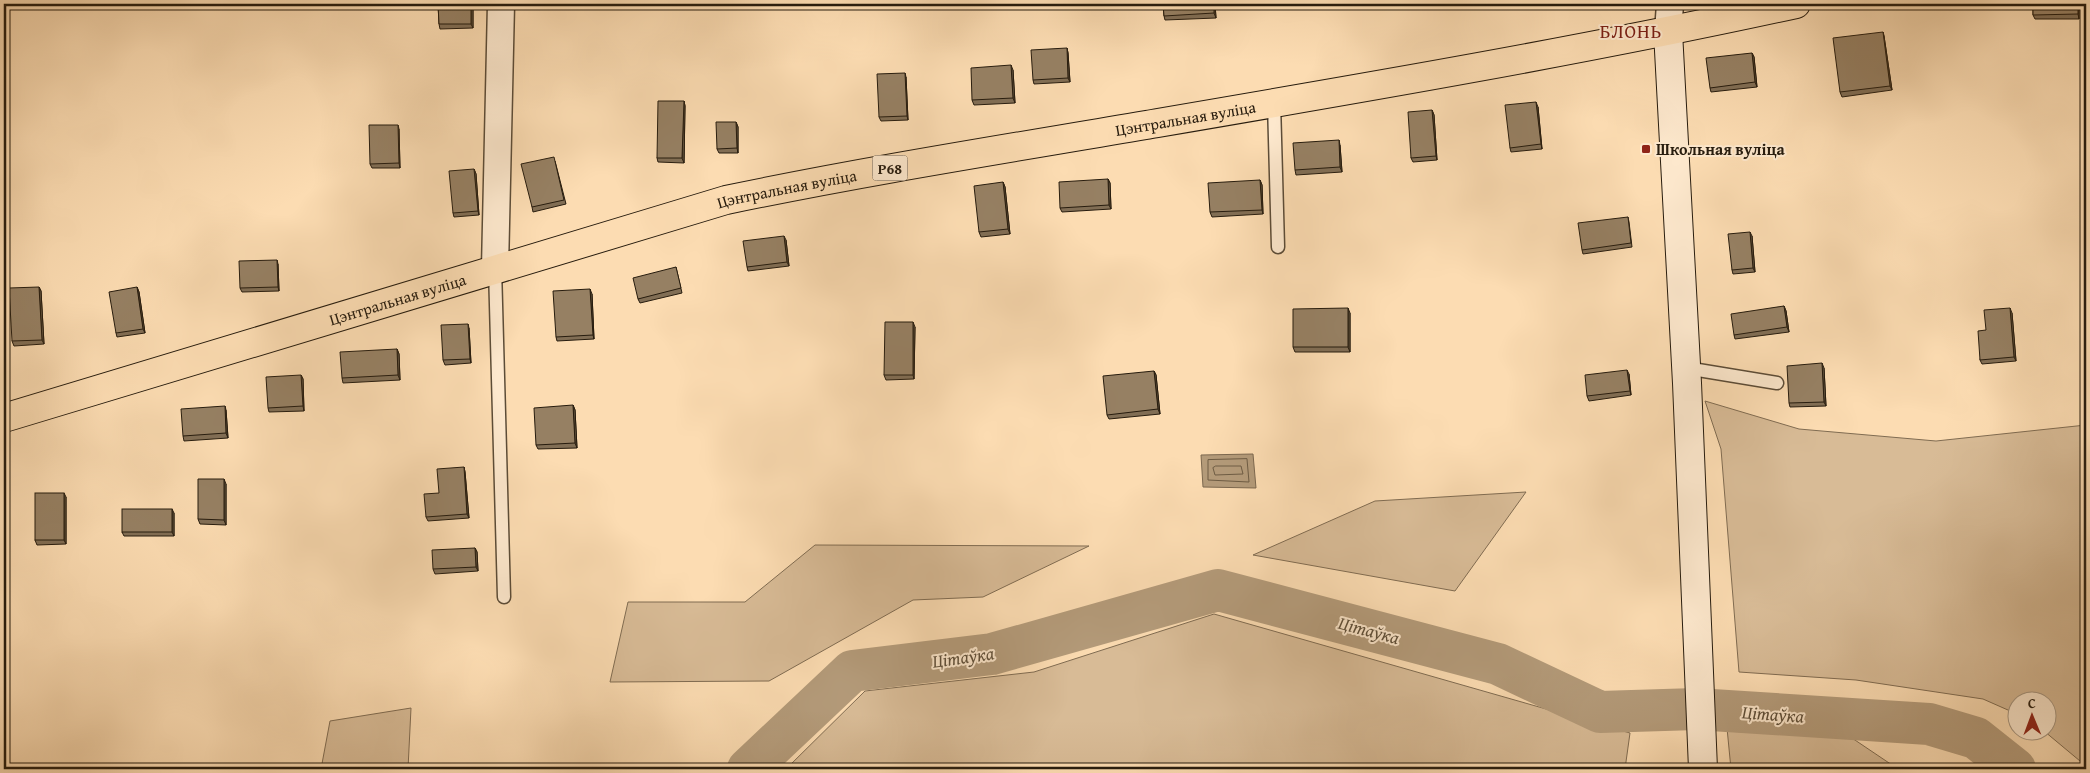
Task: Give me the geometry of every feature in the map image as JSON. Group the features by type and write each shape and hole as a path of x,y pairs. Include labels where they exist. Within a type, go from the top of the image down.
{"main road":[{"name":"Цэнтральная вуліца","path":"4,418 495,268 726,200 832,178 1274,103 1668,32 1796,4"},
{"path":"1668,32 1687,376 1703,769"}],"street":[{"path":"495,268 501,4"},
{"path":"1668,32 1670,4"}],"lane":[{"path":"1274,103 1278,248"},
{"path":"495,268 504,597"},
{"path":"1687,376 1777,383"}],"shaded area":[{"path":"1705,401 1799,429 1936,441 2086,425 2086,766 2055,740 2058,740 2058,690 2008,690 2008,710 1983,699 1856,680 1739,672 1721,449"},
{"path":"1526,492 1455,591 1253,555 1375,501"},
{"path":"815,545 1089,546 983,597 913,600 769,681 610,682 628,602 745,602"},
{"path":"1214,614 1630,733 1625,769 786,769 865,691 1034,672"},
{"path":"411,708 408,769 321,769 330,721"},
{"path":"1727,728 1846,734 1898,769 1731,769"}],"water":[{"path":"1253,454 1256,488 1203,487 1201,455"}],"building":[{"path":"438,4 471,4 471,24 439,24"},
{"path":"1163,4 1214,4 1214,13 1164,16"},
{"path":"2033,4 2078,4 2078,14 2033,15"},
{"path":"1883,32 1890,86 1840,92 1833,38"},
{"path":"1067,48 1068,78 1033,80 1031,50"},
{"path":"1752,53 1755,82 1710,88 1706,58"},
{"path":"1011,65 1013,98 972,100 971,68"},
{"path":"905,73 907,116 879,117 877,74"},
{"path":"658,101 684,101 682,158 657,158"},
{"path":"1536,102 1541,144 1510,148 1505,105"},
{"path":"1432,110 1436,156 1411,158 1408,112"},
{"path":"716,122 736,122 737,148 717,149"},
{"path":"369,125 398,125 399,163 370,164"},
{"path":"1339,140 1340,167 1295,170 1293,143"},
{"path":"554,157 564,200 532,207 521,164"},
{"path":"474,169 478,211 453,213 449,171"},
{"path":"1108,179 1109,205 1060,208 1059,182"},
{"path":"1260,180 1262,210 1210,212 1208,183"},
{"path":"1003,182 1008,229 979,232 974,186"},
{"path":"1628,217 1631,243 1582,250 1578,223"},
{"path":"1750,232 1753,268 1732,270 1728,234"},
{"path":"784,236 787,262 747,267 743,241"},
{"path":"277,260 278,287 240,288 239,261"},
{"path":"676,267 681,288 638,299 633,278"},
{"path":"39,287 42,340 12,341 9,288"},
{"path":"137,287 143,329 116,333 109,292"},
{"path":"590,289 593,335 556,337 553,291"},
{"path":"1784,306 1787,327 1734,335 1731,314"},
{"path":"1348,308 1348,347 1293,347 1293,309"},
{"path":"2010,308 2014,357 1980,360 1978,331 1986,330 1984,310"},
{"path":"885,322 913,322 913,375 884,375"},
{"path":"468,324 470,359 443,360 441,325"},
{"path":"397,349 398,375 342,378 340,352"},
{"path":"1822,363 1824,402 1789,403 1787,366"},
{"path":"1627,370 1630,391 1587,396 1585,375"},
{"path":"1154,371 1158,409 1107,415 1103,376"},
{"path":"301,375 303,406 268,408 266,377"},
{"path":"573,405 575,443 536,445 534,408"},
{"path":"225,406 226,433 183,436 181,409"},
{"path":"464,467 467,514 426,517 424,494 439,493 437,469"},
{"path":"198,479 224,479 224,520 198,519"},
{"path":"35,493 64,493 64,540 35,540"},
{"path":"122,509 172,509 172,532 122,532"},
{"path":"475,548 476,567 433,569 432,550"}],"waterway":[{"name":"Цітаўка","path":"748,769 852,671 992,654 1218,590 1498,664 1600,712 1696,709 1929,724 1976,738 2015,769"}],"place":[{"name":"Школьная вуліца","path":"1646,149"}],"district":[{"name":"БЛОНЬ","path":"1631,31"}]}
